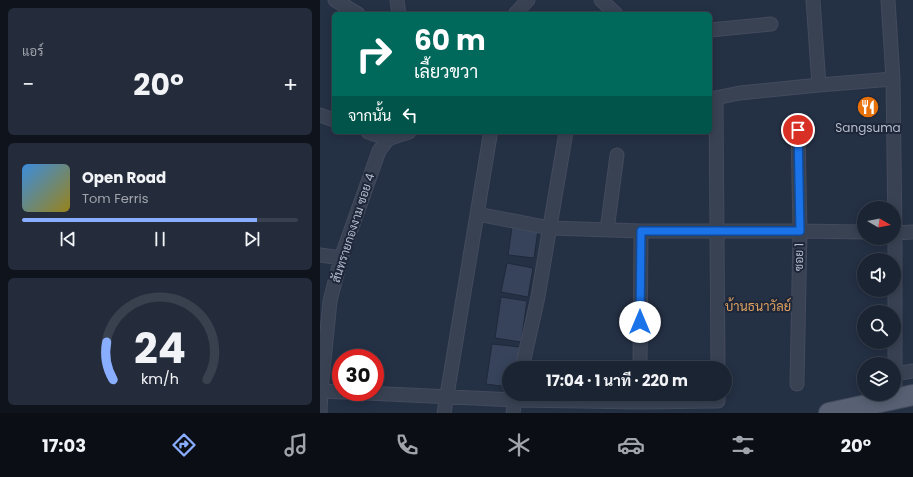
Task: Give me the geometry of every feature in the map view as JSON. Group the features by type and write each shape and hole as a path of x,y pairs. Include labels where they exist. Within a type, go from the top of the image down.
{"main road":[{"path":"829,413 904,397"}],"street":[{"path":"335,0 355,12"},
{"path":"397,0 399,12"},
{"path":"517,12 528,0"},
{"path":"600,0 614,12"},
{"path":"813,0 819,85"},
{"path":"888,0 893,79 895,201"},
{"path":"712,30 771,24"},
{"path":"718,361 717,232 713,98 740,93 893,79"},
{"path":"320,115 332,119"},
{"name":"ซอย 1","path":"797,384 800,231 798,130"},
{"path":"374,134 388,139 403,134"},
{"path":"524,361 538,297 566,134"},
{"path":"444,413 490,136"},
{"name":"สันทรายกองงาม ซอย 4","path":"320,413 330,301 341,258 379,151 388,139"},
{"path":"607,230 618,155"},
{"path":"477,214 550,228 717,232 857,232"},
{"path":"640,361 641,231"},
{"path":"901,233 913,232"},
{"path":"895,245 895,357"},
{"path":"320,255 341,258"},
{"path":"901,373 913,371"},
{"path":"321,391 332,392"},
{"path":"384,394 447,396 515,402 546,401"}],"building":[{"path":"512,227 538,230 534,258 508,255"},
{"path":"507,263 533,268 528,297 501,292"},
{"path":"501,297 527,301 521,342 495,338"},
{"path":"492,344 520,347 518,361 502,361 502,386 486,384"}],"place":[{"name":"Sangsuma","path":"868,107"}],"district":[{"name":"บ้านธนาวัลย์","path":"758,306"}],"route":[{"path":"640,322 641,231 800,231 798,130"}]}
